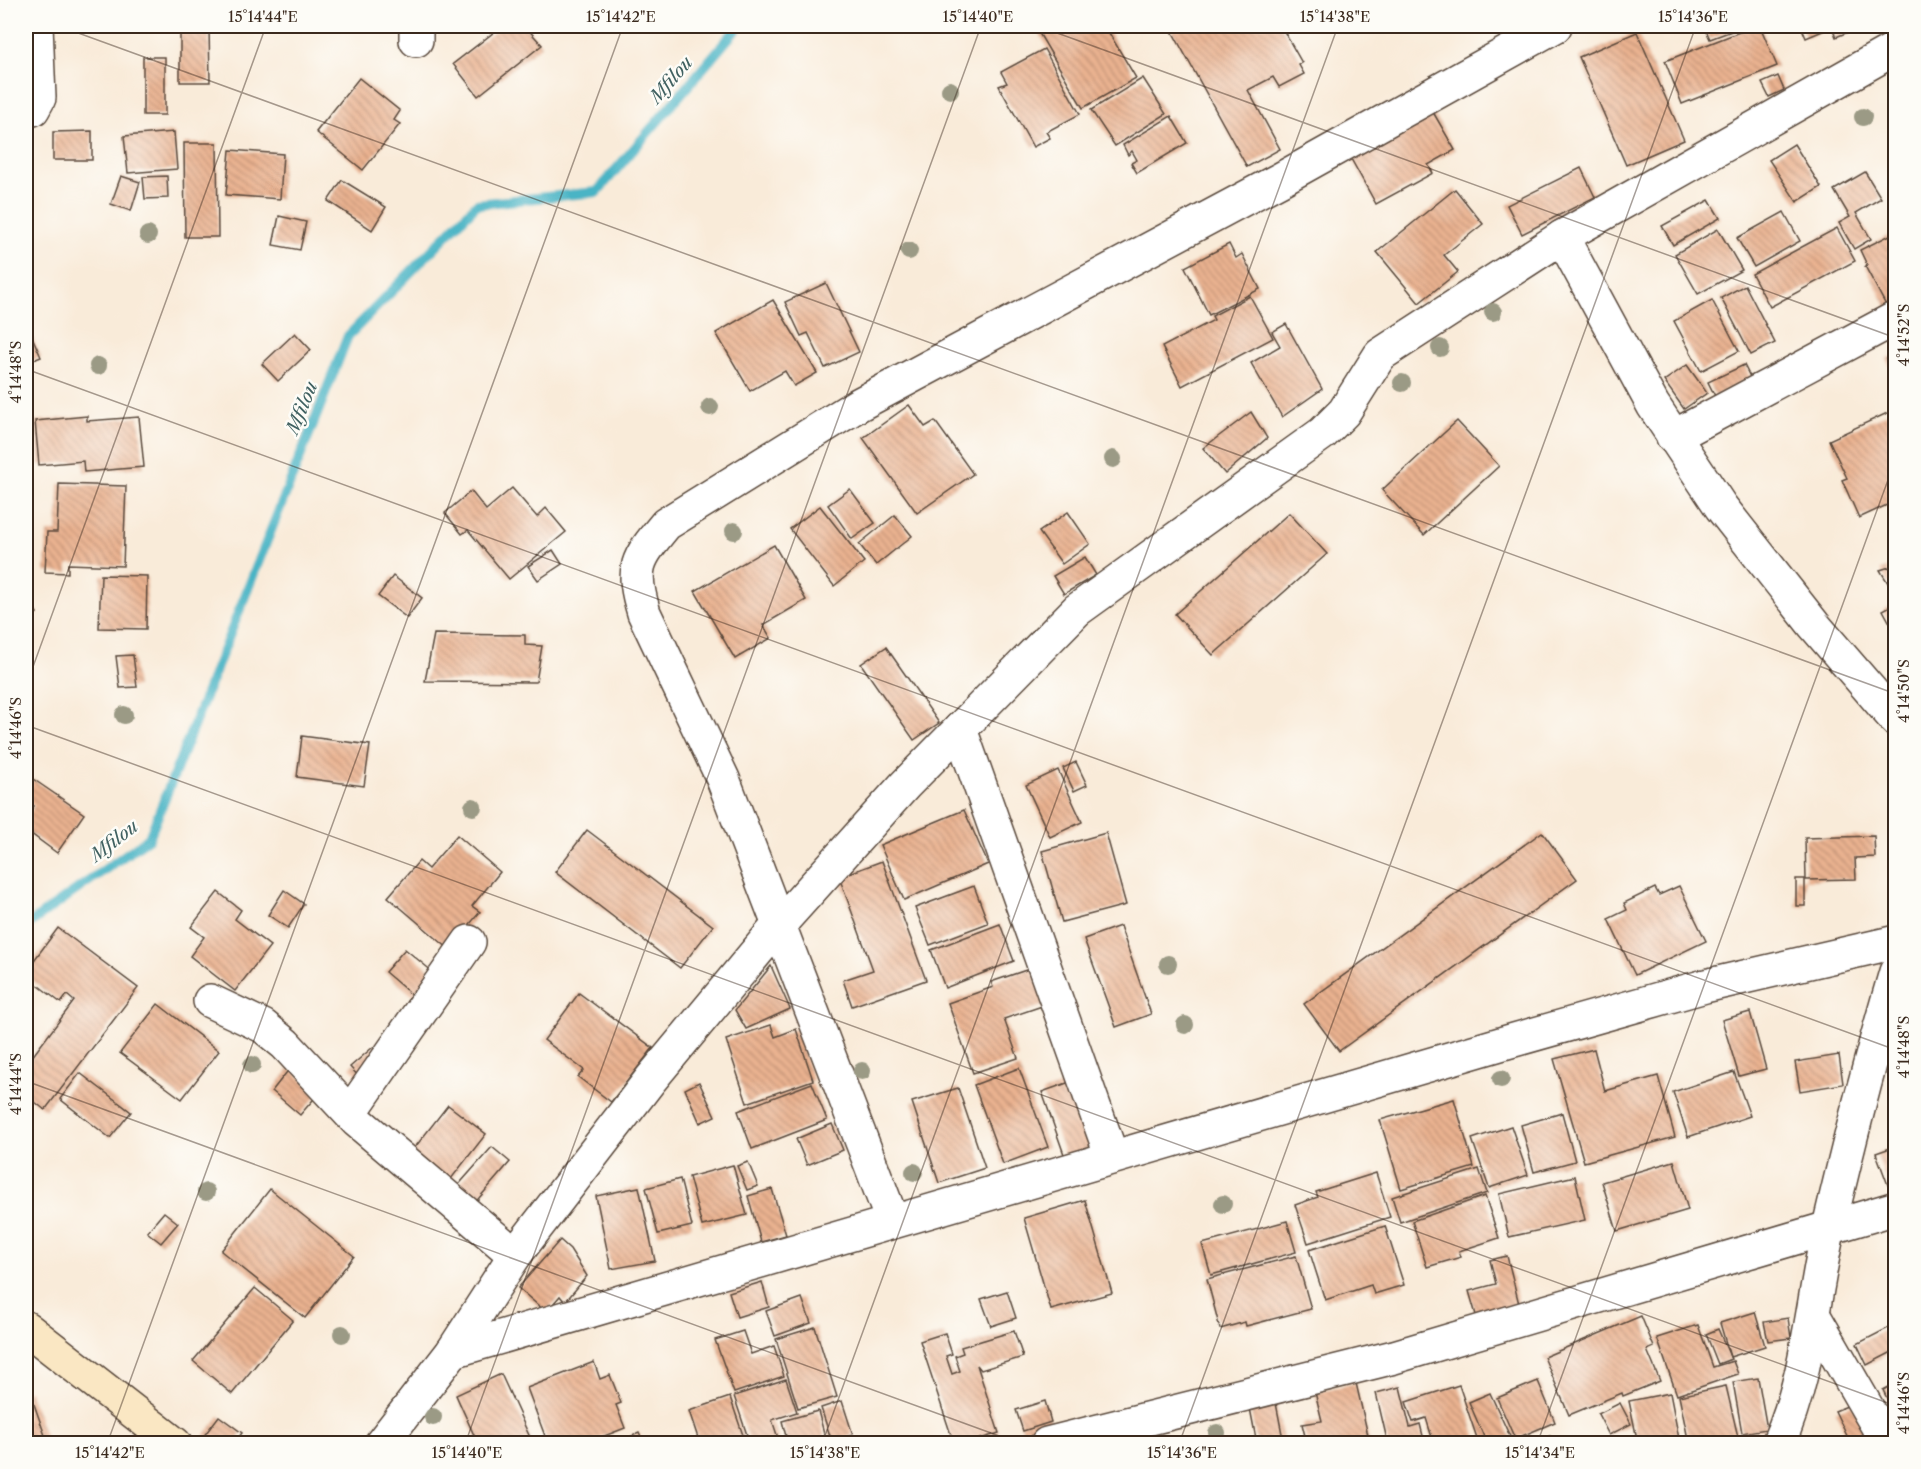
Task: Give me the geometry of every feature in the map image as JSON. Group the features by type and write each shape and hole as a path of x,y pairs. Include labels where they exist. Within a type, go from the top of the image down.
{"main road":[{"path":"26,1328 175,1443"}],"street":[{"path":"26,111 33,109 39,98 36,26"},
{"path":"892,1220 723,779 644,613 637,590 635,570 647,547 666,524 858,405 1281,178 1555,26"},
{"path":"381,1443 453,1351 515,1255 651,1078 778,926 906,785 1077,610 1323,433 1344,412 1380,355 1562,237 1896,48"},
{"path":"1562,237 1673,437 1728,516 1896,720"},
{"path":"1673,437 1896,318"},
{"path":"960,729 1112,1157"},
{"path":"350,1113 469,942"},
{"path":"453,1351 892,1220 1694,989 1896,942"},
{"path":"1778,1443 1787,1425 1814,1316 1828,1229 1896,972"},
{"path":"210,1001 263,1026 285,1044 350,1113 515,1255"},
{"path":"1047,1443 1394,1357 1896,1208"},
{"path":"1814,1316 1888,1443"}],"building":[{"path":"180,26 209,26 210,82 180,82"},
{"path":"502,26 525,26 542,45 478,96 453,64"},
{"path":"1040,26 1105,26 1136,78 1083,108 1036,28"},
{"path":"1173,26 1281,26 1302,63 1299,65 1304,74 1279,87 1273,77 1248,90 1280,149 1247,167 1172,31 1175,29"},
{"path":"1704,26 1745,26 1710,39"},
{"path":"1760,26 1777,66 1682,104 1665,61"},
{"path":"1801,26 1863,26 1836,37 1832,27 1806,38"},
{"path":"1885,26 1896,26 1896,30 1889,33"},
{"path":"1637,32 1684,140 1626,165 1579,57"},
{"path":"1044,49 1080,114 1046,132 1050,138 1033,147 999,86 1007,83 1001,72"},
{"path":"143,57 165,57 165,115 143,115"},
{"path":"1778,76 1784,90 1769,97 1762,83"},
{"path":"359,78 400,111 394,120 400,124 363,170 316,132"},
{"path":"1143,78 1166,114 1115,146 1091,110"},
{"path":"1433,112 1455,150 1428,165 1433,173 1376,204 1350,157"},
{"path":"1171,116 1187,143 1137,173 1131,163 1137,160 1132,151 1128,155 1123,145"},
{"path":"92,131 92,160 53,160 53,132"},
{"path":"174,132 177,169 128,173 124,136"},
{"path":"184,143 217,143 218,237 185,237"},
{"path":"1794,144 1821,187 1797,202 1769,160"},
{"path":"230,150 283,154 280,199 226,195"},
{"path":"1581,168 1595,197 1522,234 1507,205"},
{"path":"1865,172 1881,198 1856,213 1871,239 1854,249 1839,223 1850,217 1834,190"},
{"path":"121,176 140,182 131,211 111,204"},
{"path":"167,176 168,198 145,199 143,177"},
{"path":"342,180 386,207 372,230 328,201"},
{"path":"1455,189 1483,224 1444,255 1458,272 1419,303 1377,252"},
{"path":"1709,200 1720,218 1673,245 1662,226"},
{"path":"1784,212 1800,241 1754,267 1737,238"},
{"path":"279,216 306,222 300,250 273,245"},
{"path":"1837,228 1855,261 1770,307 1752,274"},
{"path":"1718,229 1742,270 1698,294 1675,254"},
{"path":"1896,232 1896,305 1888,309 1865,266 1867,265 1860,250"},
{"path":"1229,244 1236,258 1242,254 1260,289 1209,315 1185,267"},
{"path":"826,283 859,352 825,368 808,333 801,336 785,302"},
{"path":"1745,285 1775,343 1751,355 1721,298"},
{"path":"1250,296 1273,338 1182,386 1162,347 1214,320 1212,316"},
{"path":"773,300 817,373 794,386 785,371 750,391 716,333"},
{"path":"1712,300 1739,351 1701,371 1674,321"},
{"path":"26,323 41,357 26,363"},
{"path":"1286,324 1322,389 1282,417 1251,363 1280,346 1272,332"},
{"path":"295,333 311,350 278,381 262,364"},
{"path":"1896,354 1896,377 1886,359"},
{"path":"1687,365 1707,393 1684,409 1664,381"},
{"path":"1744,365 1751,379 1715,396 1708,382"},
{"path":"909,405 925,427 935,421 973,474 917,513 863,438"},
{"path":"1896,409 1896,519 1889,504 1859,518 1842,480 1847,478 1829,440"},
{"path":"1251,412 1267,438 1225,474 1203,448"},
{"path":"87,416 87,421 139,417 144,467 84,472 83,461 39,465 35,421"},
{"path":"1457,421 1499,466 1424,535 1382,490"},
{"path":"59,484 126,486 123,566 68,564 68,573 45,572 47,532 57,532"},
{"path":"512,488 537,517 546,508 566,532 509,579 468,530 462,534 445,513 471,491 486,510"},
{"path":"850,489 875,523 852,539 828,505"},
{"path":"820,506 864,562 834,586 790,529"},
{"path":"1068,512 1090,544 1062,564 1039,532"},
{"path":"1289,513 1327,554 1213,655 1175,614"},
{"path":"895,515 912,536 876,565 859,544"},
{"path":"774,545 806,600 763,625 771,638 735,659 695,591"},
{"path":"553,550 562,564 538,580 528,566"},
{"path":"1085,557 1096,575 1064,594 1053,576"},
{"path":"1896,565 1896,596 1880,570"},
{"path":"101,575 147,576 146,629 99,628"},
{"path":"393,576 422,598 407,618 378,596"},
{"path":"26,597 37,613 26,621"},
{"path":"1896,603 1896,634 1883,610"},
{"path":"434,634 525,635 525,645 542,646 536,682 425,681"},
{"path":"886,647 939,723 914,740 861,664"},
{"path":"133,655 137,687 120,688 116,656"},
{"path":"302,736 370,745 364,786 297,777"},
{"path":"1076,762 1087,785 1074,791 1063,768"},
{"path":"1058,770 1082,822 1050,837 1026,785"},
{"path":"33,779 84,814 57,853 26,830 26,818 34,806 26,801 26,790"},
{"path":"964,810 988,864 904,900 880,845"},
{"path":"587,830 713,926 680,968 555,872"},
{"path":"1542,832 1577,879 1339,1051 1304,1004"},
{"path":"1106,833 1126,905 1062,922 1042,851"},
{"path":"457,835 500,872 472,906 480,912 449,949 388,897 419,861 428,869"},
{"path":"1874,836 1875,857 1855,858 1856,879 1806,880 1805,838"},
{"path":"882,861 926,980 852,1006 843,980 873,970 839,877"},
{"path":"1796,879 1805,879 1805,906 1796,906"},
{"path":"974,886 988,923 930,945 915,908"},
{"path":"1679,886 1706,941 1635,975 1608,919 1627,910 1624,903 1655,888 1659,895"},
{"path":"284,890 304,904 288,928 268,915"},
{"path":"218,892 241,910 235,919 270,946 235,991 190,956 204,937 191,927"},
{"path":"1000,924 1014,961 945,988 931,950"},
{"path":"1120,926 1151,1014 1116,1027 1084,939"},
{"path":"58,928 138,988 45,1110 26,1095 26,1065 74,1001 67,995 61,1003 26,976 26,971"},
{"path":"405,949 433,972 413,996 385,972"},
{"path":"771,966 790,1009 746,1029 735,1010"},
{"path":"1032,968 1045,1005 1004,1019 1018,1058 973,1073 948,1003 993,987 991,982"},
{"path":"579,993 653,1048 611,1102 578,1077 584,1070 544,1040"},
{"path":"158,1004 219,1051 182,1099 120,1053"},
{"path":"1750,1012 1766,1069 1739,1076 1722,1020"},
{"path":"771,1025 775,1037 796,1029 813,1080 747,1103 726,1040"},
{"path":"373,1047 383,1060 361,1079 350,1067"},
{"path":"1594,1049 1605,1091 1658,1076 1675,1137 1584,1162 1554,1059"},
{"path":"1839,1055 1843,1084 1800,1091 1795,1062"},
{"path":"290,1068 319,1093 300,1115 272,1091"},
{"path":"1019,1068 1048,1147 1003,1164 974,1085"},
{"path":"1734,1072 1750,1116 1688,1137 1673,1092"},
{"path":"80,1073 131,1112 110,1138 60,1099"},
{"path":"699,1082 715,1116 700,1123 685,1089"},
{"path":"1070,1082 1094,1150 1066,1160 1042,1092"},
{"path":"812,1083 827,1120 752,1149 738,1111"},
{"path":"958,1088 985,1168 939,1183 912,1102"},
{"path":"1454,1099 1474,1167 1401,1189 1380,1120"},
{"path":"448,1105 486,1134 447,1184 409,1155"},
{"path":"1562,1113 1575,1161 1534,1172 1521,1125"},
{"path":"832,1124 843,1150 807,1165 796,1139"},
{"path":"1511,1126 1528,1175 1489,1188 1472,1139"},
{"path":"1896,1146 1896,1182 1888,1185 1876,1153"},
{"path":"492,1147 510,1162 473,1205 454,1190"},
{"path":"1674,1161 1688,1210 1617,1231 1602,1182"},
{"path":"748,1162 758,1186 747,1190 737,1166"},
{"path":"733,1165 747,1215 702,1226 689,1177"},
{"path":"1479,1169 1487,1193 1400,1222 1392,1197"},
{"path":"1376,1173 1390,1217 1308,1243 1295,1205 1318,1197 1316,1192"},
{"path":"1575,1176 1585,1220 1509,1237 1499,1194"},
{"path":"680,1179 692,1226 658,1234 646,1188"},
{"path":"639,1187 655,1261 611,1269 596,1196"},
{"path":"270,1189 354,1256 305,1318 221,1251"},
{"path":"772,1189 786,1235 761,1242 748,1196"},
{"path":"1485,1196 1499,1238 1459,1251 1461,1257 1427,1267 1412,1221"},
{"path":"1085,1200 1112,1293 1051,1310 1024,1218"},
{"path":"164,1212 178,1223 161,1243 147,1232"},
{"path":"1287,1221 1296,1252 1211,1275 1202,1244"},
{"path":"1385,1226 1404,1285 1374,1294 1371,1285 1325,1300 1309,1250"},
{"path":"560,1240 570,1249 587,1276 565,1302 560,1296 546,1312 518,1288"},
{"path":"1296,1256 1311,1309 1246,1326 1245,1322 1220,1329 1207,1279"},
{"path":"1507,1256 1519,1304 1476,1315 1469,1291 1496,1284 1490,1260"},
{"path":"762,1282 769,1307 737,1317 729,1292"},
{"path":"255,1288 293,1320 232,1394 193,1361"},
{"path":"1007,1291 1016,1318 991,1326 981,1299"},
{"path":"802,1298 811,1323 775,1336 766,1311"},
{"path":"1755,1312 1765,1346 1730,1357 1720,1323"},
{"path":"1641,1316 1654,1347 1647,1350 1660,1381 1623,1396 1622,1393 1569,1415 1544,1357"},
{"path":"1788,1318 1791,1338 1768,1341 1764,1322"},
{"path":"1896,1324 1896,1350 1867,1365 1857,1344"},
{"path":"1698,1325 1713,1367 1733,1361 1738,1374 1677,1395 1657,1338"},
{"path":"815,1327 837,1397 798,1408 776,1339"},
{"path":"1718,1329 1731,1359 1718,1364 1706,1334"},
{"path":"743,1331 751,1354 774,1346 784,1376 734,1393 715,1340"},
{"path":"1014,1331 1023,1357 981,1370 977,1365 999,1433 965,1444 954,1444 920,1341 945,1333 952,1354 946,1356 952,1374 960,1371 955,1356 963,1353 961,1347"},
{"path":"594,1362 600,1379 610,1375 621,1403 616,1405 625,1428 584,1444 548,1444 527,1388"},
{"path":"501,1374 533,1444 478,1444 456,1395"},
{"path":"1758,1378 1767,1429 1742,1433 1733,1382"},
{"path":"786,1379 797,1412 772,1420 780,1444 750,1444 734,1396"},
{"path":"1538,1381 1555,1422 1515,1439 1497,1398"},
{"path":"1356,1383 1370,1444 1307,1444 1302,1424 1322,1421 1315,1392"},
{"path":"1896,1383 1896,1432 1886,1414 1893,1411 1883,1390"},
{"path":"1459,1385 1479,1444 1434,1444 1426,1418 1413,1422 1406,1402"},
{"path":"1726,1386 1738,1437 1710,1444 1689,1444 1679,1396"},
{"path":"1400,1387 1410,1427 1420,1424 1425,1444 1388,1444 1376,1393"},
{"path":"29,1390 48,1444 26,1444 26,1392"},
{"path":"1490,1393 1512,1441 1506,1444 1487,1444 1469,1402"},
{"path":"1670,1393 1680,1444 1638,1444 1629,1401"},
{"path":"730,1397 746,1444 700,1444 689,1411"},
{"path":"1275,1398 1284,1444 1257,1444 1249,1403"},
{"path":"842,1401 853,1435 832,1442 821,1408"},
{"path":"1045,1401 1051,1422 1023,1431 1016,1410"},
{"path":"1620,1403 1631,1424 1609,1435 1598,1414"},
{"path":"1852,1404 1872,1444 1851,1444 1835,1411"},
{"path":"818,1411 827,1444 788,1444 782,1421"},
{"path":"219,1416 242,1433 234,1444 203,1444 200,1441"},
{"path":"639,1433 644,1444 622,1444 621,1441"},
{"path":"1550,1436 1553,1443 1532,1443"}],"waterway":[{"name":"Mfilou","path":"26,926 149,838 348,336 477,204 597,192 739,26"}]}
